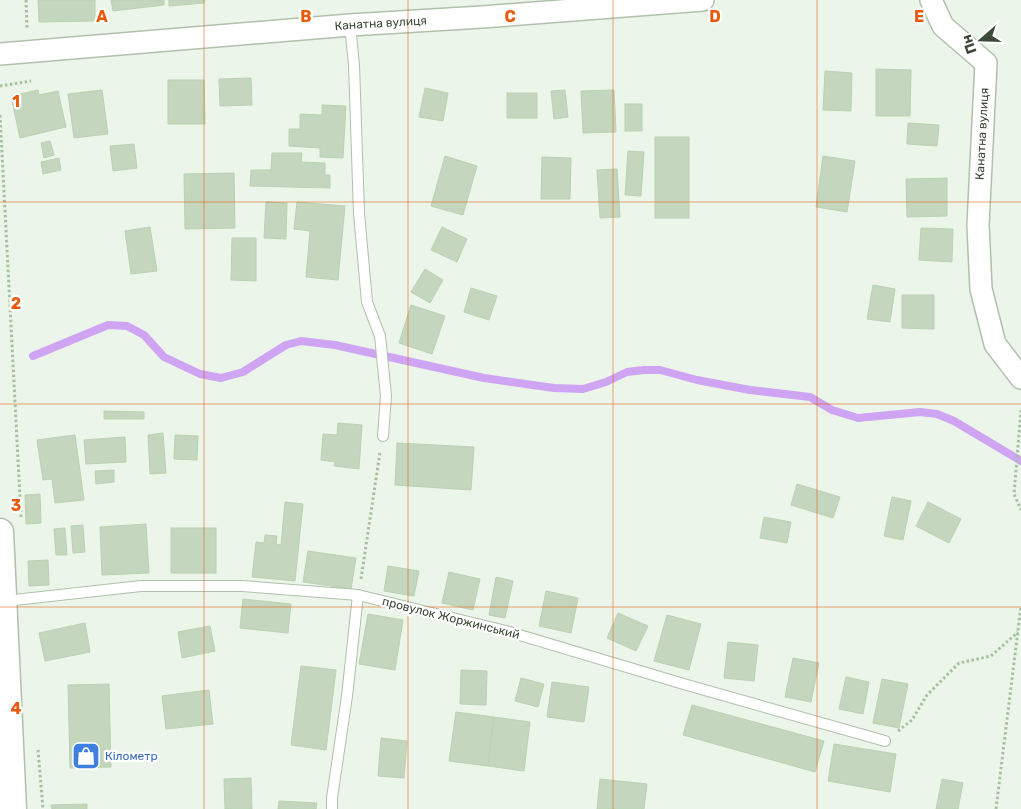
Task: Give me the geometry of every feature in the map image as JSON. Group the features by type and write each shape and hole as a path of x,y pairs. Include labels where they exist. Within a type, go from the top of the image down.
{"street":[{"name":"Канатна вулиця","path":"0,54 350,24 482,8 704,0"},
{"name":"Канатна вулиця","path":"932,0 943,26 986,63 978,225 981,290 995,344 1021,378"},
{"path":"11,526 4,601 14,809"}],"lane":[{"path":"350,24 354,65 359,213 367,302 381,340 386,396 383,436"},
{"name":"провулок Жоржинський","path":"4,601 141,586 242,586 358,595 506,631 697,688 885,741"},
{"path":"332,809 358,595"}],"path":[{"path":"26,0 28,52"},
{"path":"0,86 31,80"},
{"path":"0,115 11,526"},
{"path":"1021,410 1014,494 1021,510"},
{"path":"358,595 383,436"},
{"path":"996,809 1021,606"},
{"path":"885,741 912,720 927,695 959,662 991,656 1018,631"},
{"path":"38,742 43,809"}],"building":[{"path":"38,0 95,0 95,21 39,22"},
{"path":"111,0 164,0 164,5 113,11"},
{"path":"169,0 204,0 204,3 169,6"},
{"path":"876,69 911,70 910,116 876,116"},
{"path":"825,71 852,73 851,111 823,110"},
{"path":"251,78 252,105 220,106 219,79"},
{"path":"168,80 204,80 205,124 168,124"},
{"path":"425,88 448,93 443,121 419,117"},
{"path":"38,90 39,95 58,91 66,127 20,138 11,96"},
{"path":"102,90 108,134 74,138 68,94"},
{"path":"565,90 568,117 554,119 551,91"},
{"path":"614,90 616,132 583,133 581,91"},
{"path":"507,93 537,93 537,118 507,118"},
{"path":"625,104 642,104 642,131 625,131"},
{"path":"322,105 346,106 343,158 320,157 320,148 289,146 289,129 300,129 300,114 322,115"},
{"path":"908,123 939,125 937,146 907,144"},
{"path":"655,137 689,137 689,218 655,218"},
{"path":"50,141 54,155 44,158 41,143"},
{"path":"134,144 137,168 113,171 110,146"},
{"path":"628,151 644,152 641,196 625,195"},
{"path":"272,153 302,153 301,162 325,163 325,175 330,175 330,188 250,186 251,170 271,170"},
{"path":"445,156 477,166 463,215 431,206"},
{"path":"823,156 855,161 847,212 816,207"},
{"path":"542,157 571,158 570,199 541,199"},
{"path":"59,158 61,170 43,174 41,162"},
{"path":"617,169 620,217 600,218 597,170"},
{"path":"234,173 235,228 185,229 184,174"},
{"path":"947,178 947,216 907,217 906,179"},
{"path":"266,202 287,203 286,239 264,238"},
{"path":"297,202 345,206 338,280 306,277 310,231 294,229"},
{"path":"150,227 157,271 131,274 125,231"},
{"path":"442,227 467,239 457,262 431,250"},
{"path":"921,228 953,229 952,262 919,260"},
{"path":"232,238 256,238 256,281 231,280"},
{"path":"425,269 443,280 430,303 411,292"},
{"path":"873,285 895,289 890,322 867,319"},
{"path":"471,288 497,296 489,320 464,312"},
{"path":"902,295 934,295 934,329 902,328"},
{"path":"411,305 445,316 432,354 399,343"},
{"path":"104,411 144,412 144,419 104,419"},
{"path":"338,423 362,425 359,469 334,466 335,462 321,460 323,434 337,435"},
{"path":"163,433 166,473 150,474 148,435"},
{"path":"75,435 84,500 55,503 52,479 43,480 37,440"},
{"path":"175,435 198,436 197,460 174,459"},
{"path":"125,437 126,462 86,464 84,440"},
{"path":"397,443 474,447 471,490 395,485"},
{"path":"114,470 114,482 96,484 95,471"},
{"path":"797,484 840,497 833,518 791,505"},
{"path":"40,494 41,523 26,524 25,495"},
{"path":"892,497 911,501 903,540 884,536"},
{"path":"285,502 303,504 295,581 252,577 256,542 264,543 265,535 277,536 276,544 281,545"},
{"path":"928,502 961,519 949,543 916,526"},
{"path":"764,517 791,522 787,543 760,538"},
{"path":"146,524 149,573 102,575 100,527"},
{"path":"83,525 85,552 73,553 71,526"},
{"path":"65,528 67,555 56,555 54,529"},
{"path":"171,528 216,528 216,573 171,573"},
{"path":"308,551 356,558 351,589 303,582"},
{"path":"48,560 49,585 29,586 28,561"},
{"path":"388,566 419,571 414,596 384,591"},
{"path":"449,572 480,579 473,610 442,603"},
{"path":"496,577 513,581 505,618 489,615"},
{"path":"546,591 578,598 571,633 539,626"},
{"path":"243,599 291,604 288,633 240,628"},
{"path":"618,613 648,626 636,651 607,638"},
{"path":"368,614 403,620 395,670 359,664"},
{"path":"667,615 701,624 689,670 654,661"},
{"path":"85,623 90,652 45,661 39,633"},
{"path":"210,626 215,651 182,658 178,632"},
{"path":"728,642 758,645 754,681 724,678"},
{"path":"793,658 819,663 811,702 785,697"},
{"path":"301,666 336,670 326,750 291,745"},
{"path":"461,670 487,671 486,705 460,704"},
{"path":"846,677 869,682 863,714 839,709"},
{"path":"521,678 544,684 538,707 515,701"},
{"path":"882,679 908,684 899,728 873,723"},
{"path":"552,682 589,687 584,722 547,717"},
{"path":"109,684 111,767 70,768 68,685"},
{"path":"209,690 213,724 166,729 162,696"},
{"path":"692,705 824,741 815,772 683,735"},
{"path":"456,712 494,717 488,766 449,761"},
{"path":"494,717 530,722 524,771 488,766"},
{"path":"381,738 407,741 404,778 378,776"},
{"path":"834,744 896,754 890,792 828,781"},
{"path":"251,778 252,809 225,809 224,779"},
{"path":"600,779 647,784 644,809 597,809"},
{"path":"942,779 963,783 958,809 936,809"},
{"path":"279,801 317,803 316,809 278,809"},
{"path":"87,804 87,809 52,809 51,805"}],"waterway":[{"path":"33,356 108,325 127,326 144,335 164,357 200,374 221,378 243,372 286,345 301,341 335,345 484,378 554,388 583,389 606,382 627,372 660,370 697,380 750,390 810,397 832,410 858,418 920,412 937,414 954,421 1021,461"}],"place":[{"name":"Кілометр","path":"86,756"}]}
